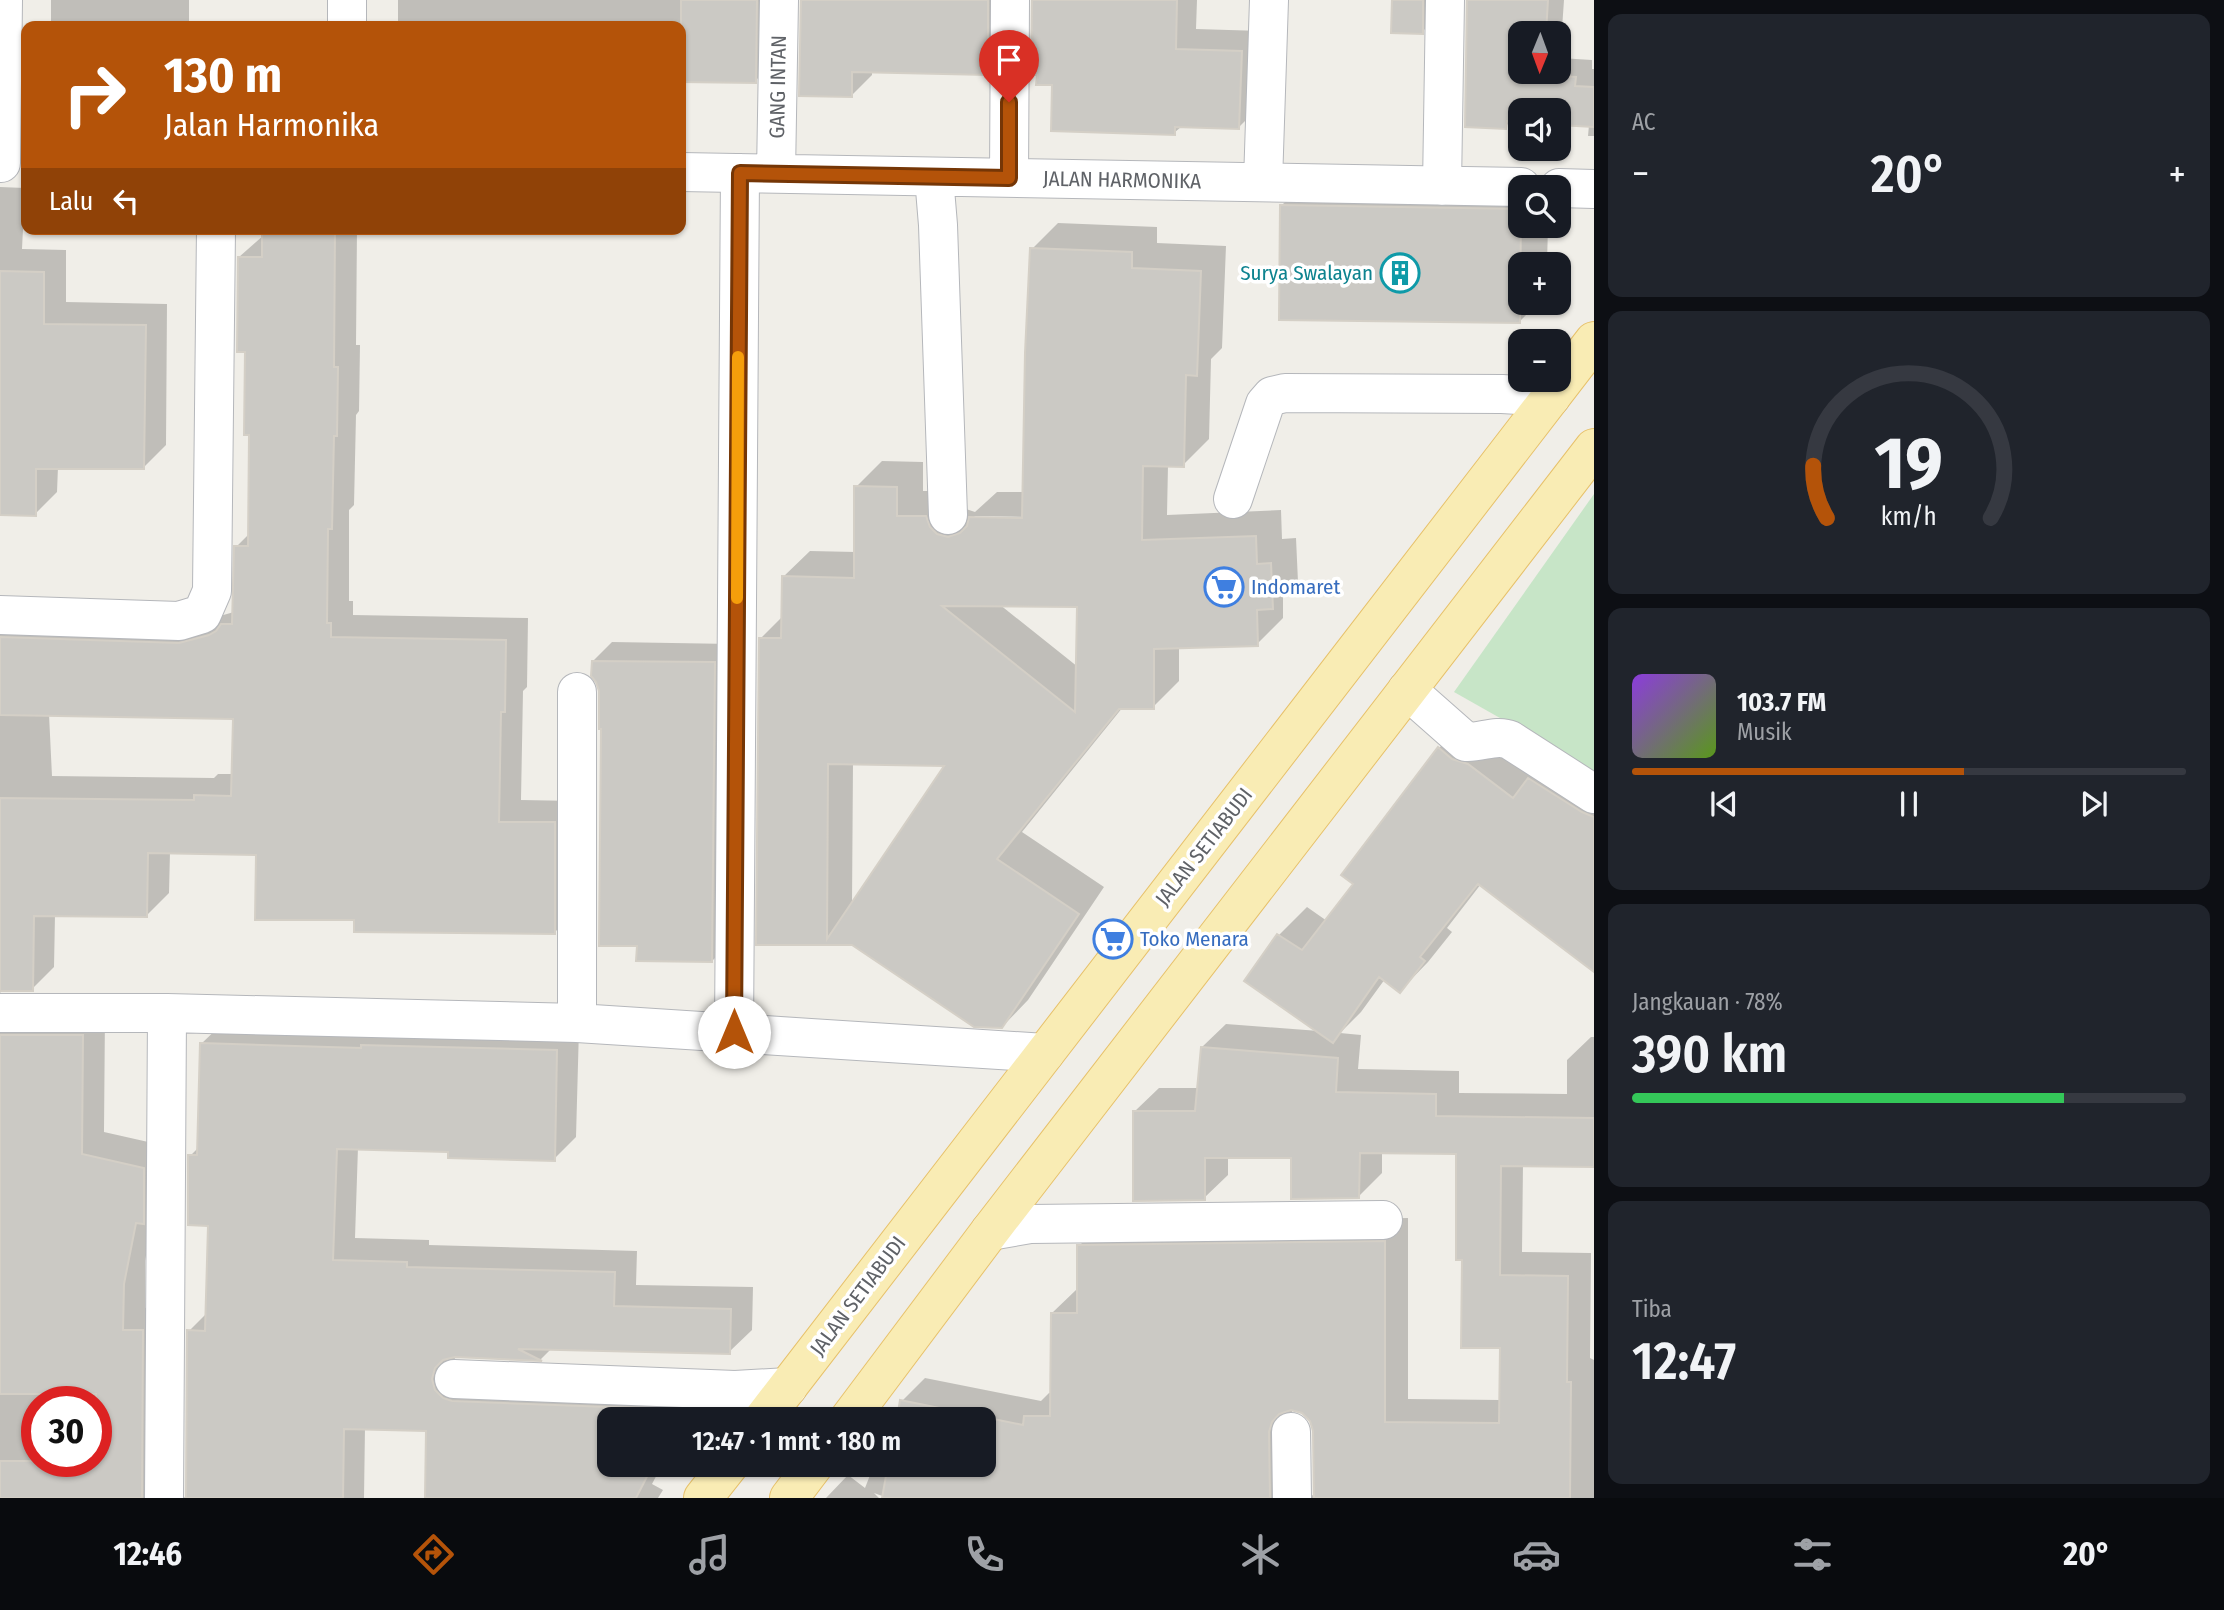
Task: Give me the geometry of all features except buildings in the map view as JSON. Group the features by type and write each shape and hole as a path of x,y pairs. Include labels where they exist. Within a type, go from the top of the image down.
{"main road":[{"name":"JALAN SETIABUDI","path":"772,1407 1594,341"},
{"path":"858,1407 989,1231 1594,448"},
{"path":"703,1498 720,1477"},
{"path":"789,1498 805,1477"}],"street":[{"path":"3,0 0,163 21,163"},
{"path":"347,0 347,21"},
{"name":"GANG INTAN","path":"734,1032 758,173 779,0"},
{"path":"1009,178 1010,0"},
{"path":"1263,183 1269,0"},
{"path":"1442,186 1445,0"},
{"name":"JALAN HARMONIKA","path":"686,172 1508,187"},
{"path":"934,177 948,515"},
{"path":"1571,188 1594,189"},
{"path":"0,615 179,621 202,614 212,591 216,235"},
{"path":"1233,499 1265,404 1272,396 1312,393 1502,394 1550,397"},
{"path":"1407,690 1466,742 1475,743 1504,737 1594,794"},
{"path":"577,692 577,1023"},
{"path":"0,1013 167,1013 577,1023 1045,1053"},
{"path":"164,1498 167,1013"},
{"path":"989,1231 1030,1224 1383,1220"},
{"path":"454,1379 736,1390 788,1387"},
{"path":"1291,1432 1292,1498"}],"green space":[{"path":"1594,494 1594,771 1454,692"}],"slow traffic":[{"path":"737,598 738,357"}],"place":[{"name":"Surya Swalayan","path":"1400,273"},
{"name":"Indomaret","path":"1224,587"},
{"name":"Toko Menara","path":"1113,939"}],"route":[{"path":"734,1032 740,173 1009,178 1009,102"}]}
